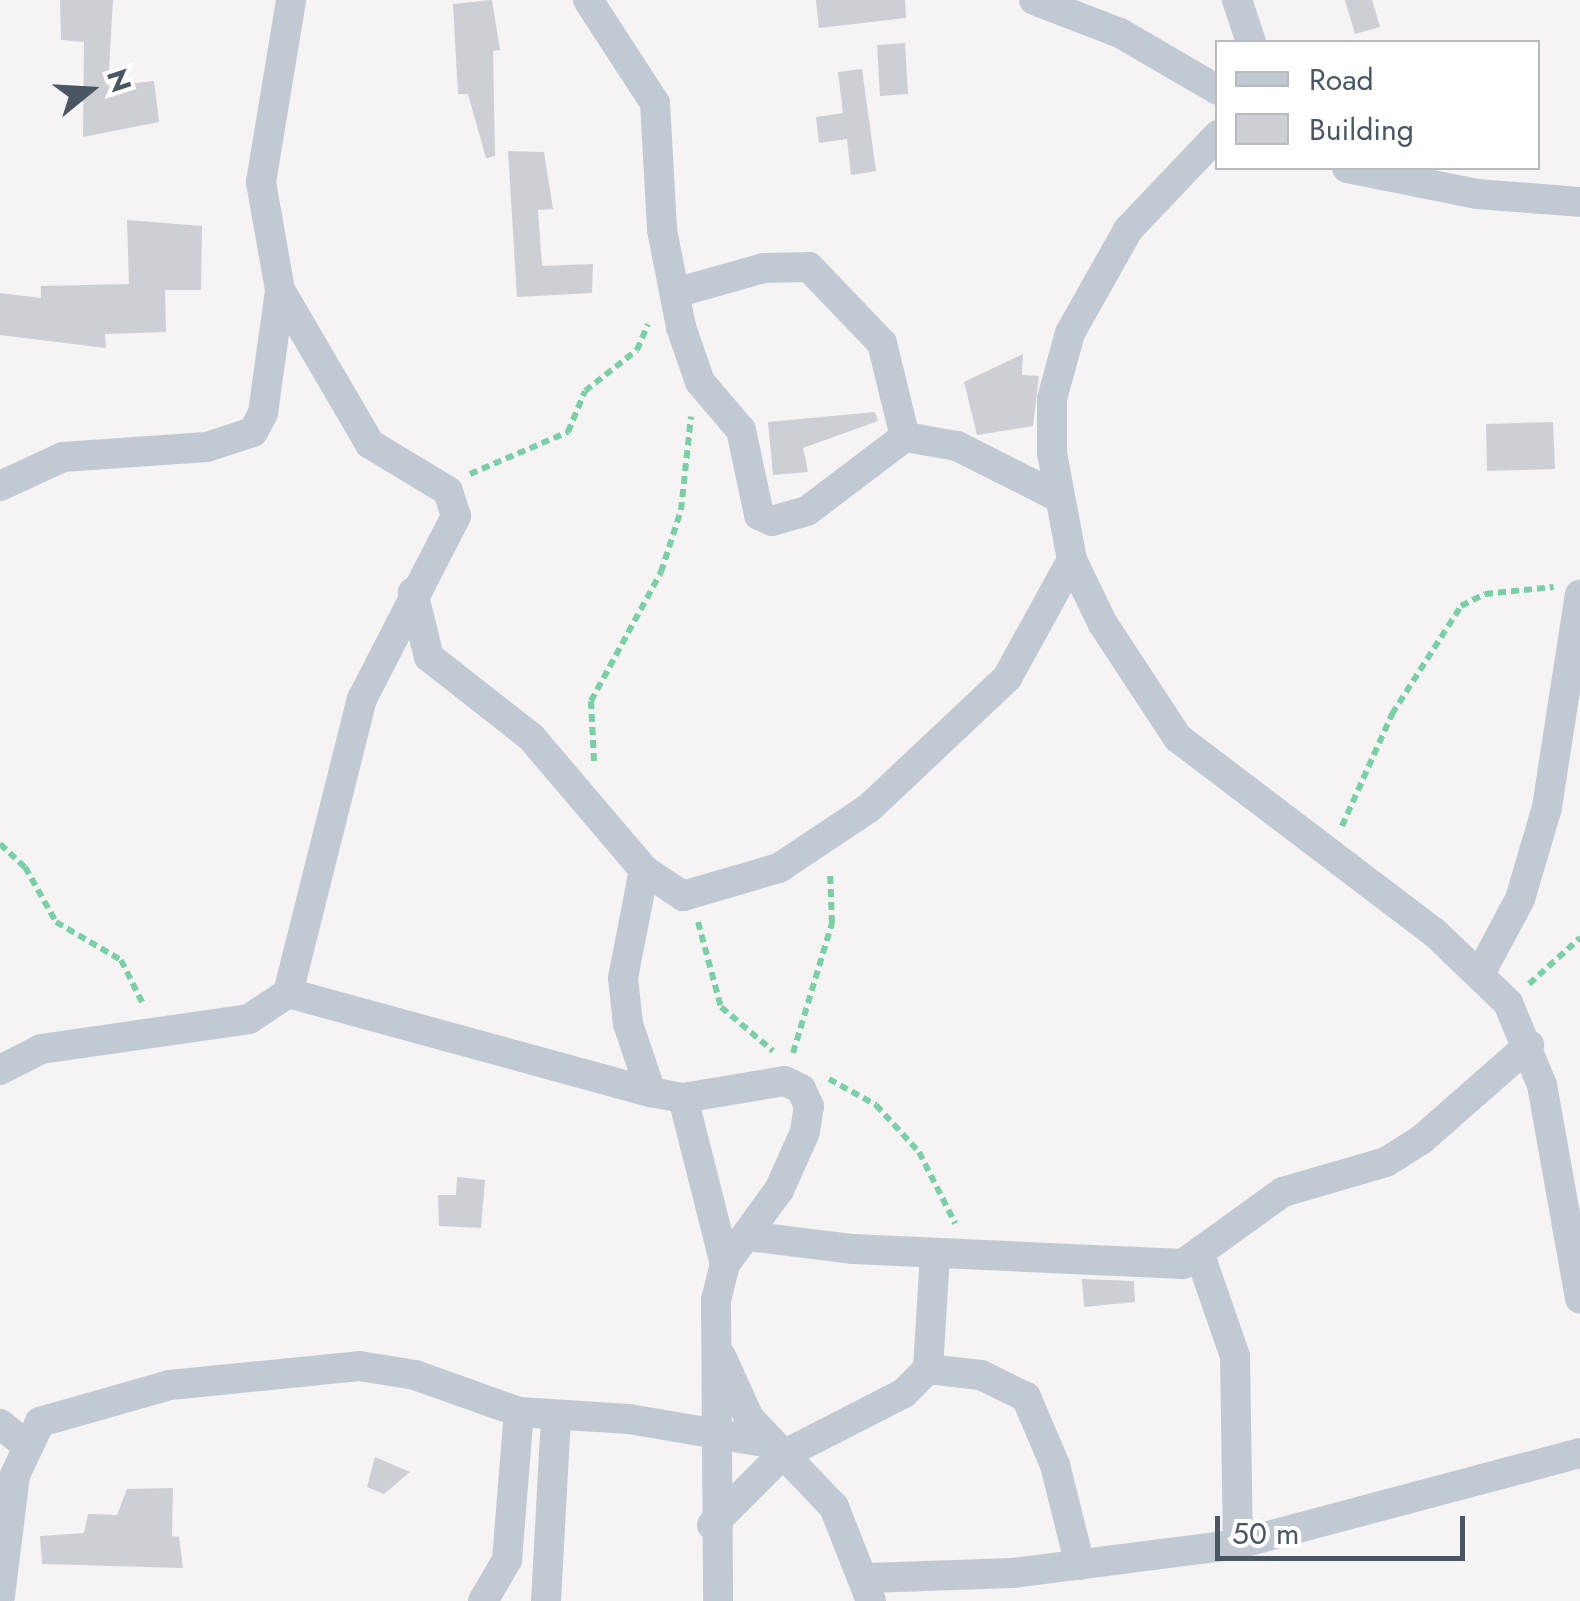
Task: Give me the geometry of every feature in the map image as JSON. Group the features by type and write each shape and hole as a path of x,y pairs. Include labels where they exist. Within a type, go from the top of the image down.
{"street":[{"path":"0,486 63,457 207,447 253,432 263,413 280,290 261,182 291,0"},
{"path":"588,0 655,103 662,230 675,293 700,382 741,430 751,502 772,521 836,494 904,437 957,446 1054,494"},
{"path":"1034,0 1120,33 1215,88"},
{"path":"1238,0 1249,40"},
{"path":"1215,138 1128,230 1070,333 1052,399 1054,494 1072,560 1122,656 1178,738 1482,970 1508,1003 1529,1045 1570,1170 1580,1299"},
{"path":"1357,170 1477,194 1580,202"},
{"path":"675,293 764,268 809,266 882,343 904,437"},
{"path":"0,1070 41,1049 250,1019 288,994 362,699 456,516 448,491 370,444 280,290"},
{"path":"414,592 429,657 530,737 644,870 666,889 698,895 829,840 1007,678 1072,560"},
{"path":"1482,970 1520,900 1547,807 1570,591"},
{"path":"644,870 623,978 632,1042 651,1092"},
{"path":"288,994 683,1098 784,1081 809,1106 806,1132 748,1236 725,1264"},
{"path":"748,1236 1159,1267 1201,1258 1283,1192 1386,1162 1420,1140 1529,1045"},
{"path":"683,1098 725,1264 711,1433 718,1601"},
{"path":"712,1525 775,1450 904,1393 928,1369 936,1253"},
{"path":"1201,1258 1235,1356 1238,1544"},
{"path":"718,1348 775,1450 827,1497 869,1590 1238,1544 1580,1453"},
{"path":"0,1596 8,1473 25,1444 56,1413 285,1369 360,1366 415,1376 519,1412 711,1433 775,1450"},
{"path":"928,1369 981,1375 1026,1397 1055,1465 1080,1565"},
{"path":"483,1601 507,1560 519,1412"},
{"path":"546,1601 556,1416"},
{"path":"0,1424 25,1444"}],"path":[{"path":"448,491 496,457 568,432 586,391 637,350 660,304 675,293"},
{"path":"596,812 591,701 672,540 700,382"},
{"path":"1330,854 1392,714 1461,606 1484,594 1570,591"},
{"path":"784,1081 832,922 829,840"},
{"path":"0,844 25,867 56,922 121,960 152,1034"},
{"path":"1508,1003 1580,938"}],"building":[{"path":"60,0 113,0 108,86 154,81 159,122 83,137 84,42 61,40"},
{"path":"492,0 500,50 493,51 495,156 486,158 468,94 458,94 453,4"},
{"path":"816,0 905,0 906,18 819,28"},
{"path":"1345,0 1372,0 1380,27 1355,34"},
{"path":"905,43 908,94 880,96 877,45"},
{"path":"862,69 876,171 851,175 847,139 819,143 816,117 843,113 838,72"},
{"path":"508,151 544,152 553,209 538,210 542,266 593,264 592,293 517,297"},
{"path":"127,220 202,226 201,290 165,290 166,332 105,334 106,348 0,335 0,293 41,298 41,286 129,284"},
{"path":"1023,354 1022,375 1039,376 1033,426 977,435 964,382"},
{"path":"875,412 878,421 803,448 808,472 773,475 768,422"},
{"path":"1553,422 1555,469 1487,471 1486,424"},
{"path":"457,1177 485,1180 481,1228 439,1226 438,1195 456,1195"},
{"path":"1082,1279 1134,1281 1135,1302 1084,1307"},
{"path":"375,1457 410,1472 384,1494 367,1487"},
{"path":"173,1488 172,1536 179,1537 183,1568 42,1564 40,1536 84,1533 88,1514 117,1515 127,1489"}]}
